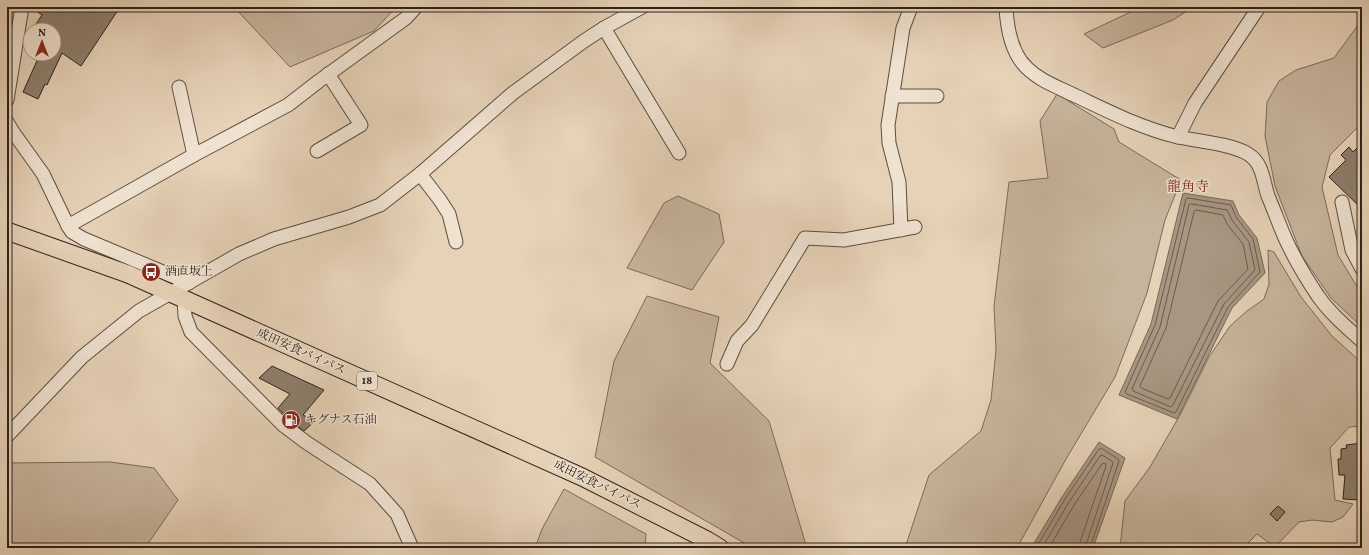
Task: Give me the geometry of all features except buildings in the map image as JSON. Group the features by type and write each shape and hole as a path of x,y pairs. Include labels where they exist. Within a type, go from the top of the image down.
{"main road":[{"name":"成田安食バイパス","path":"7,231 128,274 178,296 582,477 720,548"}],"street":[{"path":"7,100 22,7"},
{"path":"68,226 194,154 288,105 328,74 406,18 416,7"},
{"path":"7,436 82,357 139,311 178,296 189,283 239,254 274,239 349,217 380,205 420,174 513,93 584,41 642,7"},
{"path":"901,230 899,182 889,144 888,125 903,28 911,7"},
{"path":"1004,7 1008,28 1016,54 1027,68 1042,80 1109,112 1150,129 1178,137 1238,149 1249,154 1258,164 1285,238 1318,296 1341,323 1362,341"},
{"path":"1178,137 1195,103 1259,7"},
{"path":"604,28 679,152"},
{"path":"317,151 361,125 328,74"},
{"path":"179,87 194,154"},
{"path":"892,96 938,96"},
{"path":"7,122 43,174 72,232 84,239 189,283"},
{"path":"420,174 449,214 456,242"},
{"path":"1342,202 1352,250 1362,269"},
{"path":"727,364 737,341 752,325 805,238 844,240 915,227"},
{"path":"178,296 191,332 283,425 307,443 370,484 397,514 412,548"}],"shaded area":[{"path":"234,7 396,7 374,31 290,67"},
{"path":"1141,7 1193,7 1173,20 1103,48 1084,34"},
{"path":"1362,22 1362,123 1330,155 1322,187 1338,255 1362,295 1362,327 1331,298 1302,256 1275,186 1265,136 1267,102 1279,81 1296,70 1334,58 1358,25"},
{"path":"1057,94 1114,129 1119,142 1181,180 1165,220 1147,293 1115,377 1066,459 1017,548 905,548 929,475 981,431 991,400 996,350 994,306 1009,182 1048,178 1040,121"},
{"path":"678,196 719,214 724,242 692,290 627,268 664,203"},
{"path":"1268,250 1274,252 1301,297 1332,336 1362,363 1362,426 1349,427 1330,448 1335,500 1353,504 1343,517 1332,522 1312,520 1299,522 1275,547 1257,534 1243,548 1120,548 1125,501 1150,467 1180,415 1209,357 1230,326 1264,299 1269,284"},
{"path":"647,296 719,317 710,363 769,421 806,545 810,548 753,548 595,457 614,361"},
{"path":"110,462 154,468 178,500 145,548 7,548 7,463"},
{"path":"564,489 646,534 645,548 535,548 542,529"}],"water":[{"path":"1183,193 1233,201 1239,215 1257,238 1265,273 1232,308 1177,419 1119,395 1151,324"},
{"path":"1099,442 1125,458 1093,548 1031,548 1062,497"}],"place":[{"name":"酒直坂上","path":"151,272"},
{"name":"キグナス石油","path":"291,420"}],"district":[{"name":"龍角寺","path":"1188,187"}]}
